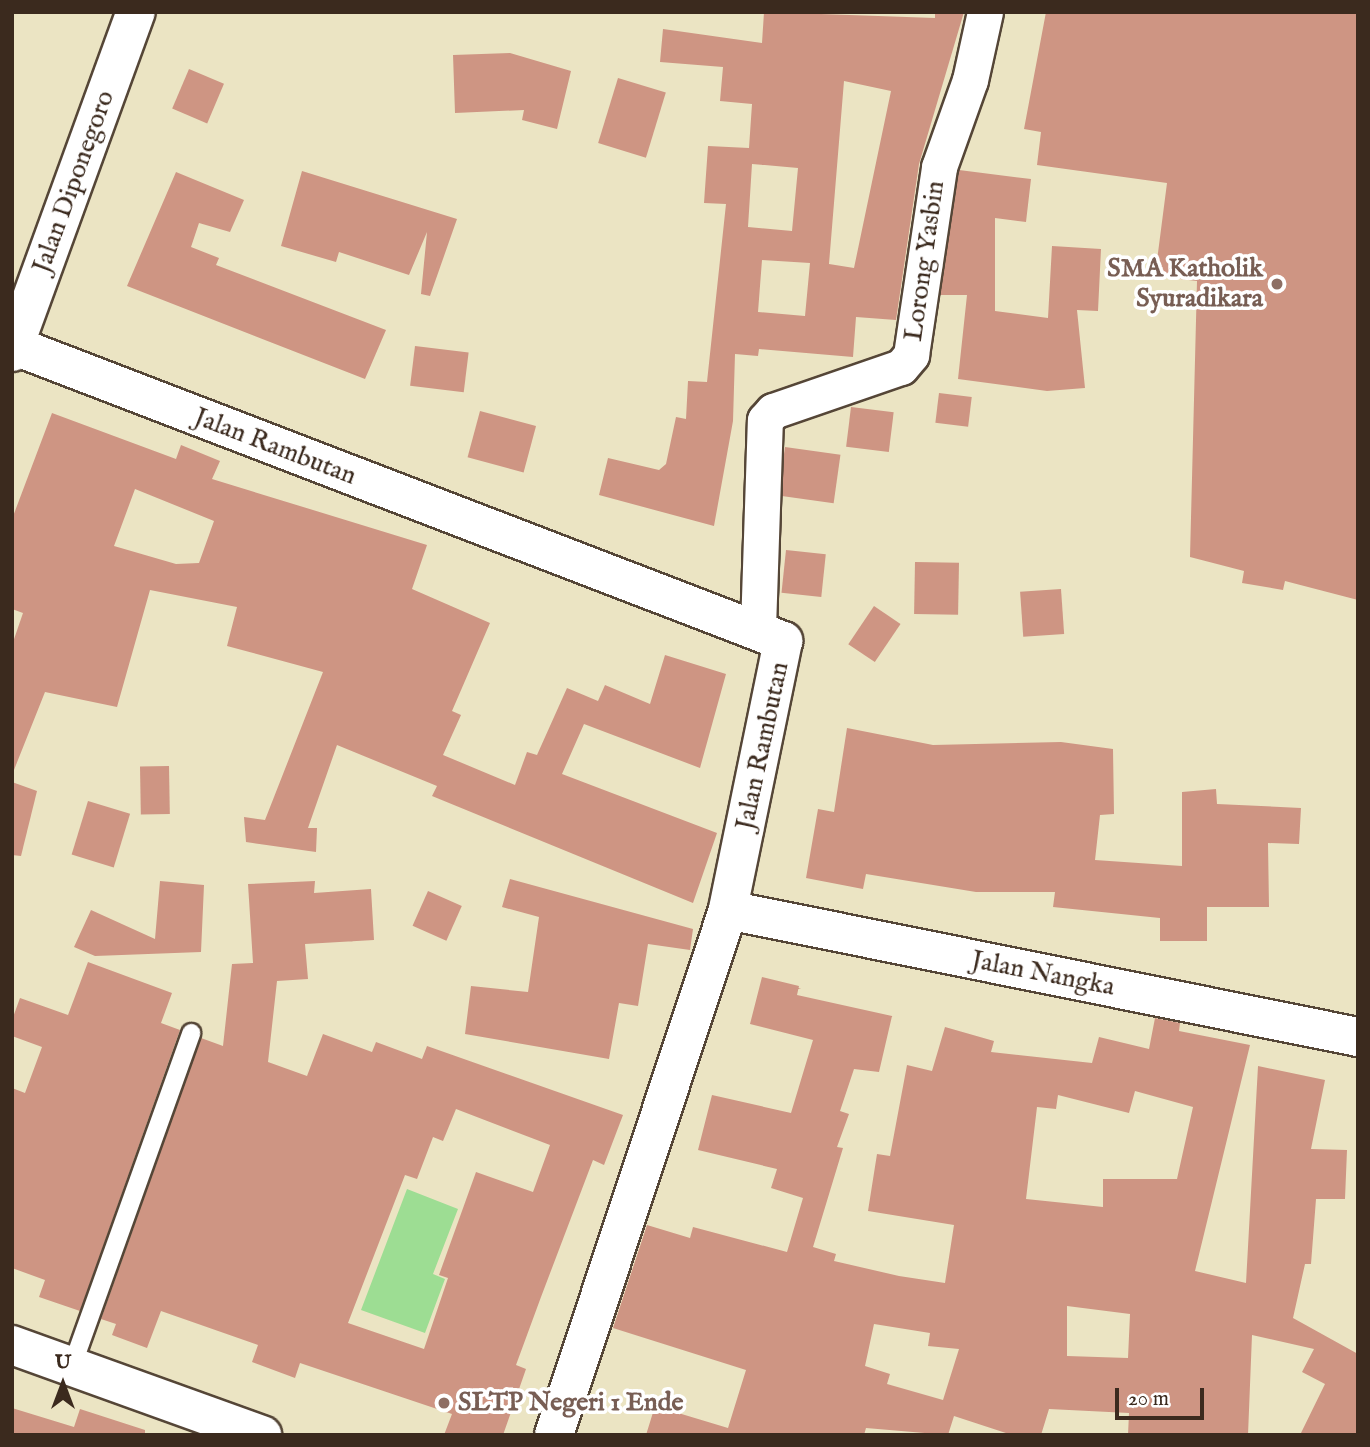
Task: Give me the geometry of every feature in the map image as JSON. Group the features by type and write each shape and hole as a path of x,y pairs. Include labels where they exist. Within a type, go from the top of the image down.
{"street":[{"name":"Jalan Diponegoro","path":"13,349 136,12"},
{"name":"Lorong Yasbin","path":"758,628 765,420 773,411 901,367 912,355 939,167 970,80 985,12"},
{"name":"Jalan Rambutan","path":"13,349 779,638 783,653 728,910 554,1435"},
{"name":"Jalan Nangka","path":"728,910 1358,1037"},
{"path":"12,1345 262,1435"}],"lane":[{"path":"71,1368 191,1033"}],"green space":[{"path":"407,1189 458,1209 433,1274 445,1279 425,1333 361,1310"}],"building":[{"path":"764,12 935,18 935,12 964,12 919,164 896,320 856,317 853,357 759,349 758,356 735,354 733,421 714,526 599,495 608,458 659,470 666,464 676,417 686,419 688,381 707,382 726,204 704,203 708,146 749,148 752,104 720,101 723,67 660,62 663,29 762,43","holes":["844,81 891,91 854,268 829,264","752,164 798,168 792,231 748,227","762,260 810,263 805,316 758,312"]},
{"name":"SMA Katholik Syuradikara","path":"1046,12 1358,12 1358,600 1285,581 1283,590 1242,583 1244,571 1190,557 1197,281 1155,276 1167,183 1037,165 1041,132 1024,129"},
{"path":"510,53 571,71 557,129 522,120 524,110 455,113 453,55"},
{"path":"189,69 224,84 207,123 172,109"},
{"path":"618,78 666,93 646,158 598,143"},
{"path":"959,170 1031,179 1026,222 995,218 995,311 1048,318 1052,246 1101,249 1098,311 1077,310 1085,388 1047,391 958,379 967,295 940,295"},
{"path":"302,171 457,219 430,296 421,294 427,232 409,275 339,252 336,262 281,246"},
{"path":"176,172 244,200 230,232 199,223 191,247 219,258 216,265 386,330 365,379 127,286"},
{"path":"415,346 469,353 464,392 410,386"},
{"path":"939,393 972,397 968,427 935,423"},
{"path":"851,407 894,412 889,452 846,447"},
{"path":"480,411 536,426 524,472 468,457"},
{"path":"52,413 176,459 181,445 220,461 212,479 427,545 412,589 490,623 452,711 461,715 443,755 515,785 527,752 537,755 567,688 598,701 605,685 650,704 665,655 726,674 700,768 584,724 562,774 717,833 693,903 432,796 437,786 337,745 308,828 317,828 316,852 246,842 244,817 265,820 323,672 227,646 237,607 150,590 117,707 45,692 12,775 12,645 23,613 12,609 12,519","holes":["135,489 214,521 199,563 176,564 114,546"]},
{"path":"785,447 840,455 834,503 778,496"},
{"path":"786,550 826,554 821,597 782,593"},
{"path":"915,562 959,563 958,615 914,614"},
{"path":"1061,589 1064,634 1023,637 1020,592"},
{"path":"874,606 901,624 875,662 848,644"},
{"path":"847,728 933,745 1061,742 1113,749 1114,814 1100,815 1095,860 1182,866 1182,792 1216,789 1217,804 1301,808 1299,844 1268,843 1269,907 1207,907 1207,941 1160,941 1160,918 1053,907 1055,892 976,892 866,874 863,889 806,878 818,809 834,812"},
{"path":"169,766 170,814 141,814 140,767"},
{"path":"12,782 37,791 21,856 12,855"},
{"path":"88,801 130,814 114,867 72,855"},
{"path":"510,879 693,929 690,950 648,944 638,1006 619,1003 609,1059 465,1034 471,986 528,992 539,917 502,907"},
{"path":"160,881 204,885 201,952 95,956 74,947 91,910 155,939"},
{"path":"315,881 314,893 371,889 374,940 305,944 308,979 277,981 268,1062 307,1076 323,1034 372,1052 376,1042 422,1059 427,1046 623,1115 604,1165 593,1160 541,1297 516,1365 526,1369 503,1435 444,1435 452,1414 300,1363 295,1378 252,1362 258,1345 161,1311 147,1348 112,1335 116,1324 101,1319 201,1038 223,1046 232,964 253,963 248,884","holes":["456,1109 550,1145 533,1192 476,1172 439,1275 448,1278 424,1349 348,1323 405,1175 417,1179 433,1137 443,1141"]},
{"path":"428,891 462,906 446,941 413,926"},
{"path":"88,962 172,993 161,1023 180,1030 80,1311 39,1297 45,1280 12,1268 12,1088 25,1093 42,1047 12,1036 12,1020 20,998 68,1015"},
{"path":"762,977 799,986 797,995 892,1016 879,1072 854,1069 840,1111 849,1114 837,1147 843,1148 813,1247 836,1254 834,1261 945,1283 954,1225 868,1211 877,1154 890,1156 907,1065 932,1071 945,1027 994,1041 991,1052 1092,1063 1099,1037 1149,1049 1155,1018 1180,1023 1179,1031 1250,1045 1195,1271 1246,1283 1258,1066 1325,1080 1311,1149 1347,1150 1345,1199 1316,1199 1311,1264 1305,1264 1293,1318 1358,1354 1358,1435 1300,1435 1325,1384 1302,1372 1314,1349 1252,1335 1248,1435 1128,1435 1129,1413 1049,1409 1041,1435 1012,1435 954,1416 948,1435 866,1428 864,1435 646,1435 655,1406 728,1428 746,1370 613,1328 647,1225 690,1238 693,1227 787,1252 803,1198 771,1188 777,1169 698,1150 712,1095 791,1113 813,1040 750,1024","holes":["1135,1091 1193,1107 1177,1179 1103,1179 1103,1207 1026,1199 1037,1107 1056,1109 1058,1095 1129,1113","1067,1306 1130,1314 1128,1358 1067,1356","874,1324 930,1333 928,1346 959,1349 943,1400 887,1384 890,1374 865,1366"]},
{"path":"12,1408 74,1427 80,1409 145,1430 145,1435 12,1435"}],"place":[{"name":"SMA Katholik Syuradikara","path":"1277,284"},
{"name":"SLTP Negeri 1 Ende","path":"444,1403"}]}
